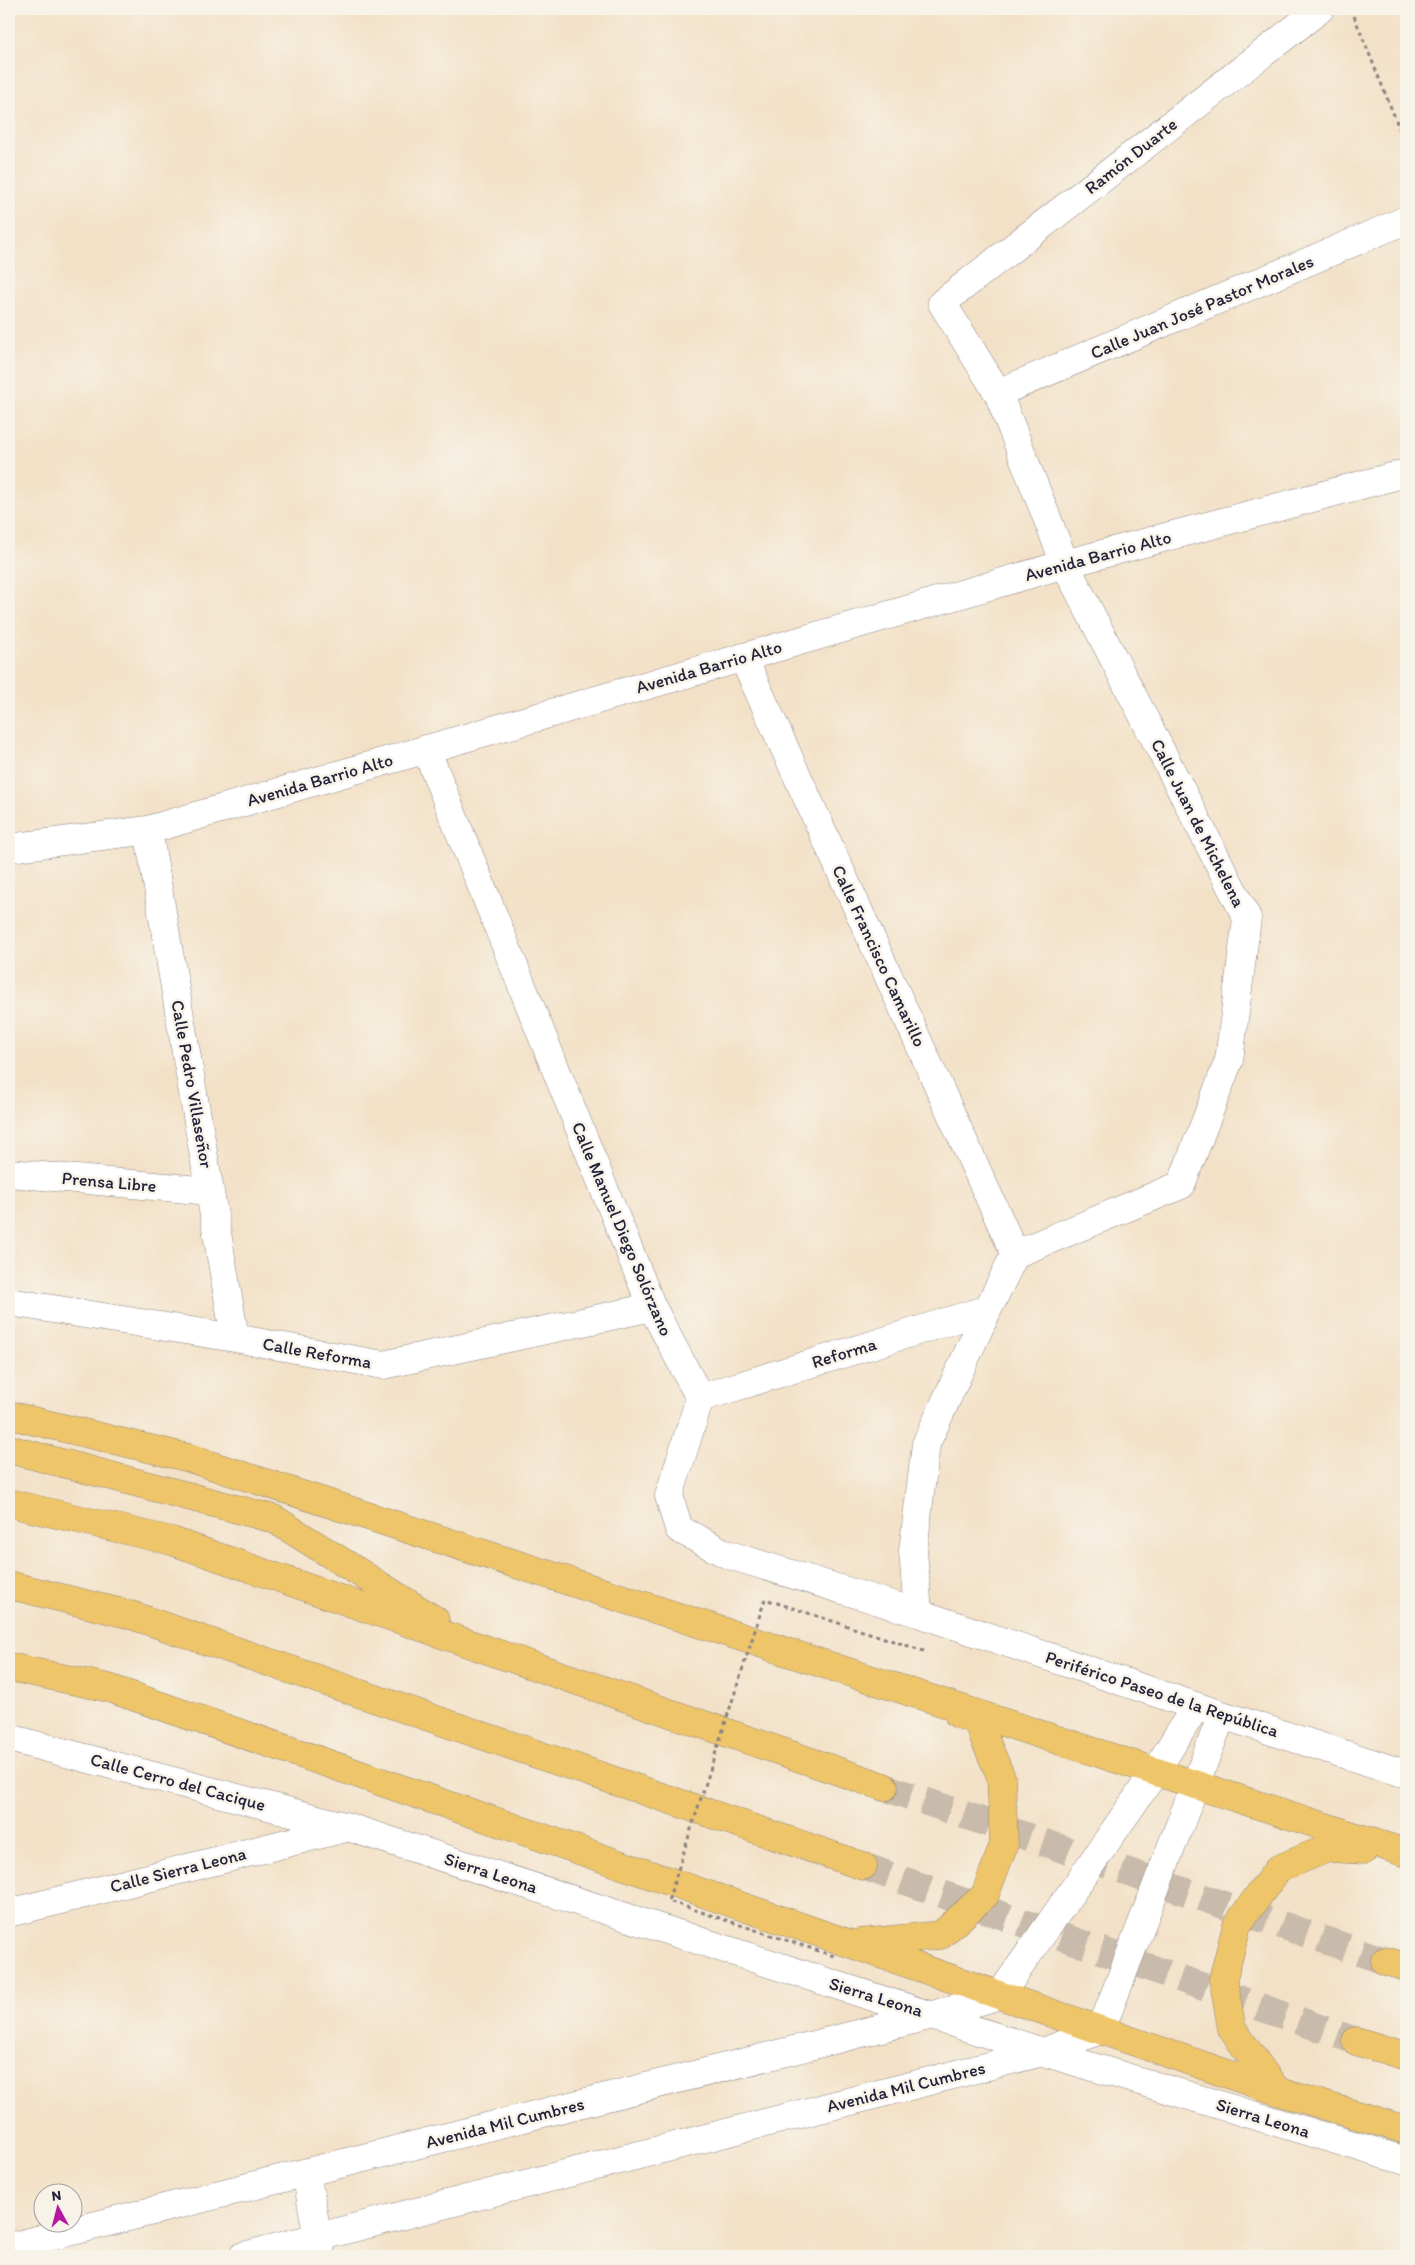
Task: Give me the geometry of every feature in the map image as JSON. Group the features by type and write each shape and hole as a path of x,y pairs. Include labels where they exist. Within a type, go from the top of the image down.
{"main road":[{"path":"9,1415 189,1458 1405,1853"},
{"path":"9,1449 274,1519 475,1645"},
{"path":"9,1503 172,1541 884,1787"},
{"path":"9,1585 131,1615 863,1866"},
{"path":"9,1667 110,1688 842,1950 1000,1995 1277,2091 1406,2130"},
{"path":"842,1950 941,1936 986,1895 1004,1844 1001,1777 977,1722 886,1685"},
{"path":"1277,2091 1232,2029 1223,1978 1237,1925 1278,1869 1328,1848 1405,1853"},
{"path":"1356,2040 1406,2056"}],"street":[{"name":"Ramón Duarte","path":"942,303 1320,9"},
{"name":"Calle Juan José Pastor Morales","path":"998,393 1406,220"},
{"name":"Calle Juan de Michelena","path":"942,303 998,393 1065,564 1247,918 1229,1060 1181,1184 1015,1254"},
{"name":"Avenida Barrio Alto","path":"9,848 148,830 1065,564 1406,473"},
{"name":"Calle Francisco Camarillo","path":"743,657 1015,1254"},
{"name":"Calle Manuel Diego Solórzano","path":"426,749 652,1306 700,1398"},
{"name":"Calle Pedro Villaseñor","path":"148,830 235,1338"},
{"name":"Prensa Libre","path":"9,1173 210,1190"},
{"path":"700,1398 669,1496 679,1529 726,1554 918,1613 913,1551 926,1444 1015,1254"},
{"name":"Calle Reforma","path":"9,1302 235,1338 383,1365 652,1306"},
{"name":"Reforma","path":"700,1398 988,1309"},
{"name":"Periférico Paseo de la República","path":"918,1613 1222,1715 1406,1774"},
{"path":"1000,1995 1155,1772 1196,1706"},
{"path":"1101,2030 1222,1715"},
{"name":"Calle Cerro del Cacique","path":"9,1738 348,1827"},
{"name":"Calle Sierra Leona","path":"9,1913 348,1827"},
{"name":"Sierra Leona","path":"348,1827 1043,2052 1406,2161"},
{"name":"Avenida Mil Cumbres","path":"9,2247 933,2015 1000,1995"},
{"name":"Avenida Mil Cumbres","path":"243,2256 319,2247 1043,2052 1101,2030"},
{"path":"306,2173 319,2247"}],"path":[{"path":"1351,9 1406,145"},
{"path":"842,1950 668,1901 765,1599 924,1651"}],"tunnel":[{"path":"884,1787 1385,1961"},
{"path":"863,1866 1356,2041"}]}
